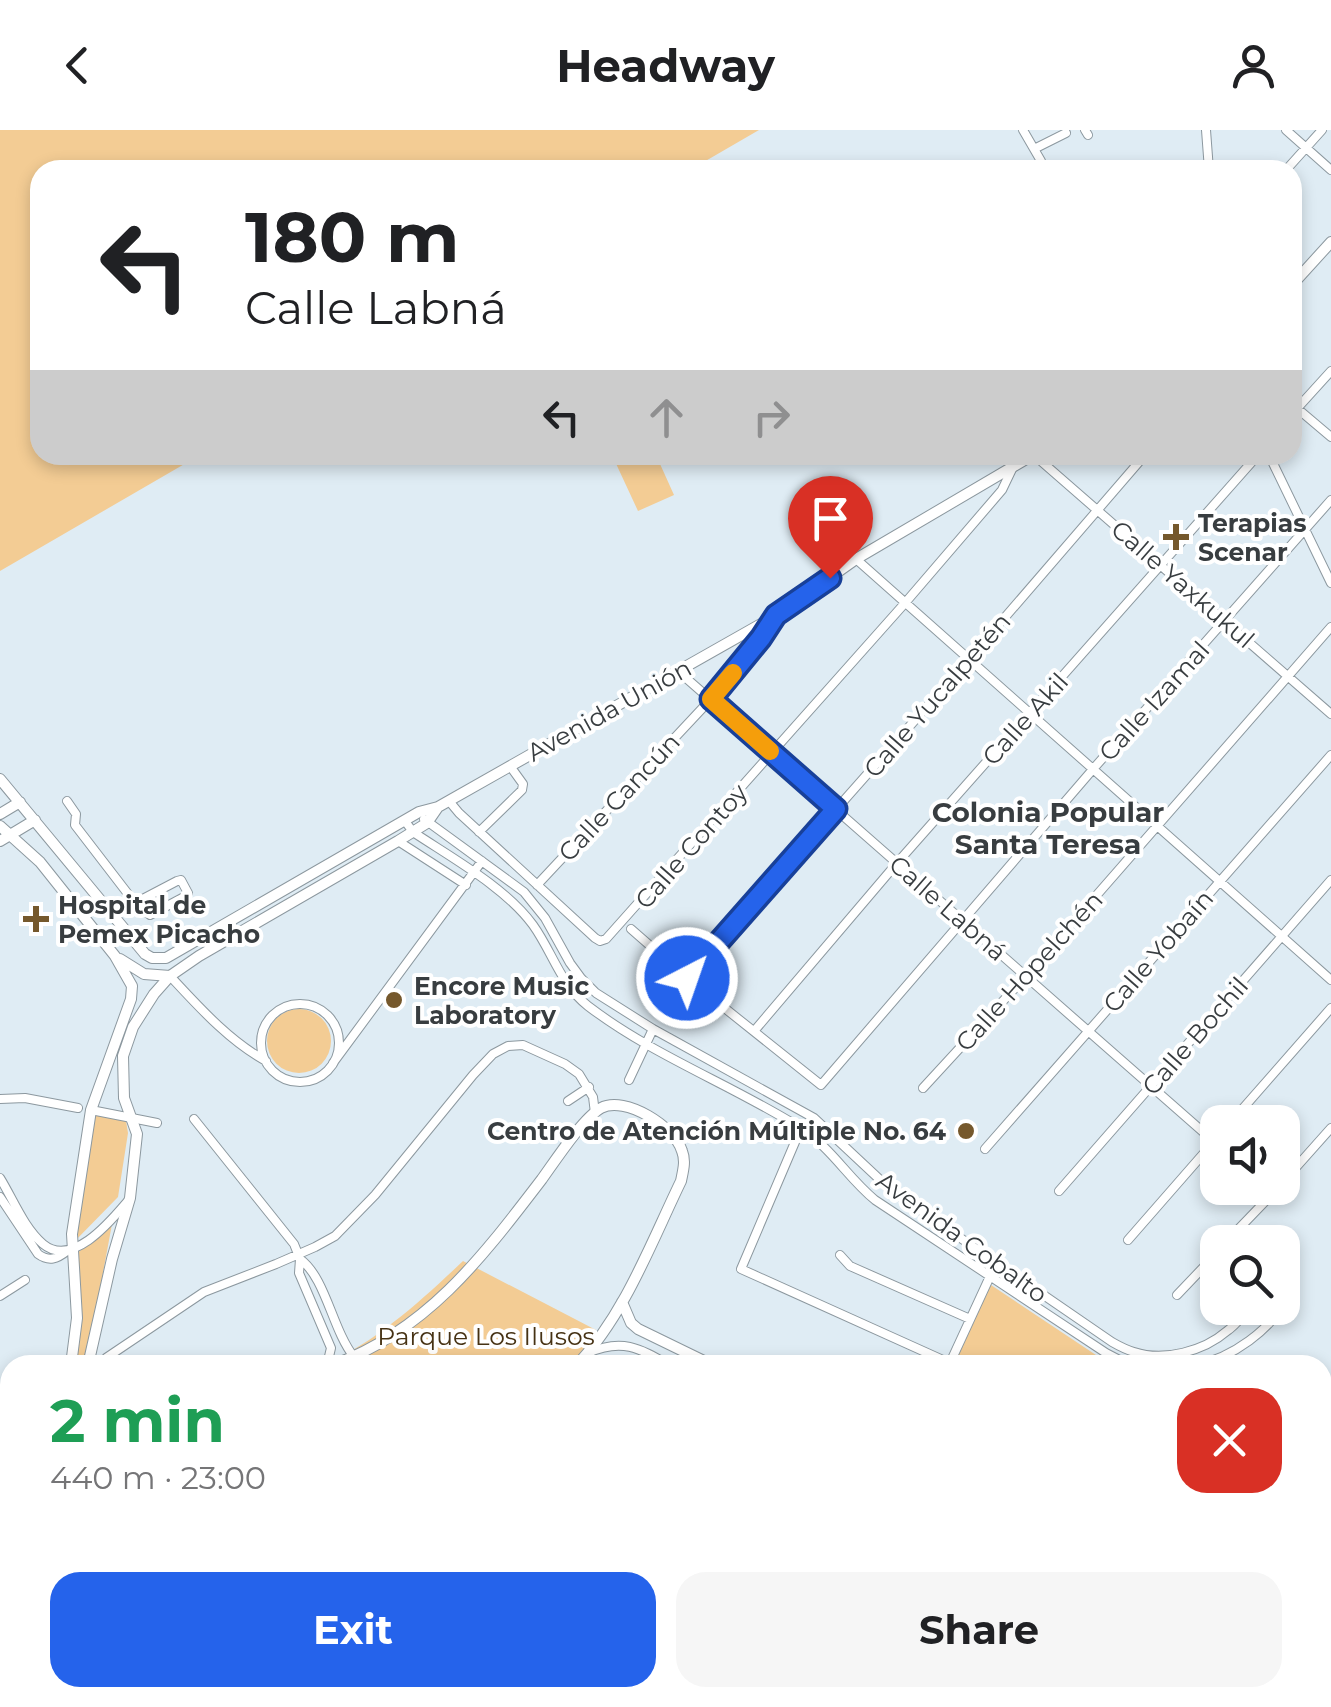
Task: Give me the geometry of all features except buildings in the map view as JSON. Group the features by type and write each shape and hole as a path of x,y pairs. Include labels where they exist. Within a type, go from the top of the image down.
{"street":[{"path":"1023,130 1040,160"},
{"path":"1286,130 1331,170"},
{"path":"1295,160 1322,130"},
{"path":"1207,131 1209,160"},
{"path":"1034,149 1066,132"},
{"path":"1302,274 1331,242"},
{"path":"1302,401 1331,371"},
{"path":"1302,415 1331,437"},
{"name":"Avenida Unión","path":"88,884 146,954 159,958 174,954 420,812 444,804 776,615 856,559 1016,465"},
{"name":"Calle Yaxkukul","path":"1045,465 1331,714"},
{"name":"Calle Yucalpetén","path":"687,978 1136,465"},
{"name":"Calle Akil","path":"755,1030 1249,465"},
{"path":"1274,465 1331,583"},
{"name":"Calle Contoy","path":"537,885 595,938 606,938 905,603 1002,490 1012,467"},
{"name":"Calle Izamal","path":"755,1030 820,1085 1331,500"},
{"path":"856,559 1331,980"},
{"name":"Calle Cancún","path":"537,885 711,699 776,615"},
{"name":"Calle Hopelchén","path":"923,1088 1026,976 1331,626"},
{"name":"Calle Labná","path":"678,671 1200,1128"},
{"name":"Calle Yobaín","path":"985,1149 1331,755"},
{"path":"479,832 522,790 523,784 510,766"},
{"path":"0,778 88,884 76,888 69,897"},
{"path":"67,801 76,814 75,825 135,903 150,916 188,893 181,880 135,903"},
{"path":"0,814 20,802"},
{"path":"444,804 537,885"},
{"name":"Avenida Unión","path":"90,1355 130,1198 137,1134 124,1098 122,1056 139,1016 170,976 198,956 414,832 444,804"},
{"name":"Avenida Cobalto","path":"420,812 427,822 509,880 545,918 581,978 618,1008 814,1118 892,1191 1112,1342 1138,1355"},
{"path":"4,839 35,820"},
{"name":"Avenida Cobalto","path":"405,821 414,832 513,903 534,926 571,991 609,1021 800,1128 838,1159 860,1188 876,1200 1110,1355"},
{"path":"0,826 4,839 40,862 69,897 115,956 133,990 85,1109 69,1251 76,1283 72,1355"},
{"path":"398,841 466,885"},
{"path":"334,1063 338,1037 326,1014 301,1004 276,1012 267,1022 261,1048 272,1070 293,1081 316,1078 326,1072 334,1063 466,885 482,861"},
{"name":"Calle Bochil","path":"1059,1191 1331,880"},
{"path":"631,928 687,978 755,1030"},
{"path":"115,956 144,974 170,976 252,1054 266,1061"},
{"path":"1245,1105 1331,1008"},
{"path":"629,1080 654,1029"},
{"path":"110,1355 204,1292 299,1257 335,1236 493,1054 508,1046 522,1046 579,1074 589,1086 594,1112"},
{"path":"568,1100 589,1086"},
{"path":"0,1098 37,1099 158,1123"},
{"path":"358,1355 428,1311 458,1283 594,1112 612,1104 624,1105 669,1130 683,1152 684,1165 681,1181 622,1302 588,1353"},
{"path":"194,1119 294,1244 299,1272 331,1355"},
{"path":"800,1128 741,1270 932,1355"},
{"path":"1300,1161 1331,1128"},
{"path":"1128,1240 1200,1159"},
{"path":"1,1183 42,1243 51,1249 69,1251"},
{"path":"0,1197 38,1254 54,1259 113,1218 130,1198"},
{"path":"1241,1225 1260,1205"},
{"path":"840,1255 850,1266 970,1319"},
{"path":"299,1257 312,1268 342,1342 352,1355"},
{"path":"956,1355 996,1264"},
{"path":"1176,1294 1200,1270"},
{"path":"0,1296 26,1280"},
{"path":"622,1302 638,1329 691,1355"},
{"name":"Avenida Cobalto","path":"1174,1355 1204,1346 1234,1325"},
{"path":"1226,1355 1242,1348 1266,1325"},
{"path":"588,1353 624,1344 650,1355"}],"green space":[{"path":"0,130 759,130 707,160 30,160 30,465 183,465 0,571"},
{"path":"617,465 660,465 674,495 638,511"},
{"path":"299,1009 321,1019 331,1041 321,1063 299,1073 277,1063 267,1041 277,1019"},
{"path":"90,1114 126,1121 128,1133 118,1197 74,1242"},
{"path":"112,1224 88,1355 74,1355 76,1254"},
{"name":"Parque Los Ilusos","path":"463,1261 596,1330 580,1355 344,1355 415,1305"},
{"path":"991,1285 1096,1355 957,1355"}],"slow traffic":[{"path":"733,673 711,699 770,751"}],"place":[{"name":"Terapias Scenar","path":"1176,537"},
{"name":"Hospital de Pemex Picacho","path":"36,919"},
{"name":"Encore Music Laboratory","path":"394,1000"},
{"name":"Centro de Atención Múltiple No. 64","path":"966,1131"}],"district":[{"name":"Colonia Popular Santa Teresa","path":"1048,828"}],"route":[{"path":"687,978 836,809 711,699 776,615 830,578"}]}
